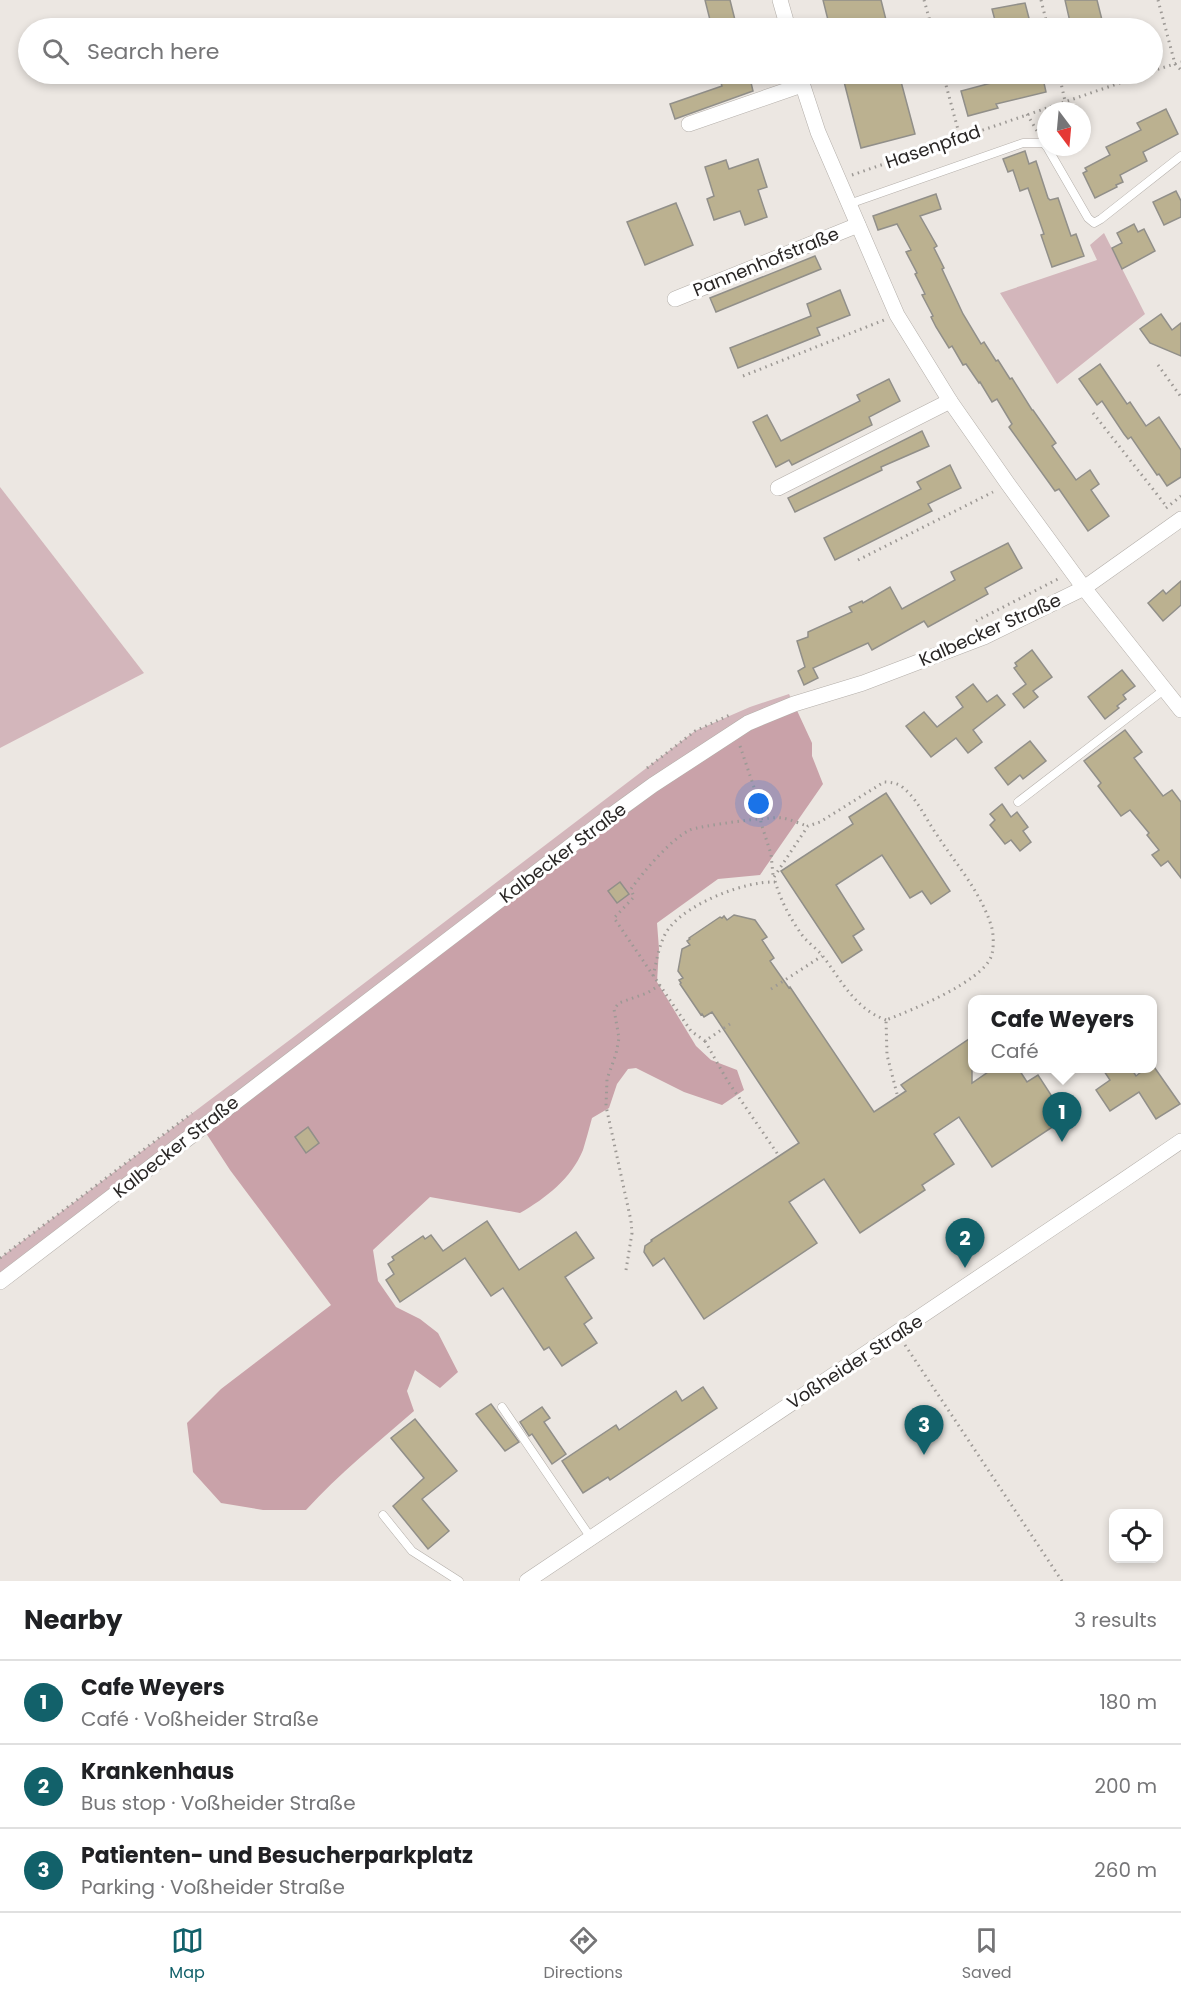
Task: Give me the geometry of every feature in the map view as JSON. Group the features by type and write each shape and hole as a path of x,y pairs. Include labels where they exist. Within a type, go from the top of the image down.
{"street":[{"path":"780,0 785,18"},
{"name":"Pannenhofstraße","path":"689,124 788,84"},
{"name":"Pannenhofstraße","path":"802,84 819,132 897,315 950,401 1008,484 1084,588 1181,710"},
{"name":"Pannenhofstraße","path":"675,299 858,225"},
{"path":"778,488 950,401"},
{"name":"Kalbecker Straße","path":"0,1282 610,816 735,731 794,704 984,638 1084,588 1181,519"},
{"name":"Voßheider Straße","path":"527,1581 833,1375 898,1334 1181,1141"}],"lane":[{"path":"849,204 1023,143 1037,144"},
{"path":"1052,156 1088,218 1094,223 1181,156"},
{"path":"1018,802 1165,690"},
{"path":"502,1407 591,1538"},
{"path":"383,1515 412,1551 459,1581"}],"path":[{"path":"924,0 929,18"},
{"path":"1041,0 1046,18"},
{"path":"1158,0 1162,18"},
{"path":"1163,20 1174,64 1181,70"},
{"path":"1163,68 1181,62"},
{"path":"946,84 960,137"},
{"path":"1061,84 1065,101"},
{"name":"Hasenpfad","path":"838,177 850,175 1116,84"},
{"path":"1027,114 1037,130"},
{"path":"743,376 897,315"},
{"path":"1158,365 1181,397"},
{"path":"1093,413 1167,507"},
{"path":"858,560 1008,484"},
{"path":"735,731 759,802 760,818 771,854 778,894 803,937 822,956 844,988 873,1015 886,1020 940,996 985,968 993,954 992,927 969,880 936,834 917,802 901,786 890,782 884,782 820,822 808,826 781,818 760,818 691,829 670,845 631,888 634,897 614,918 691,1031 705,1041 727,1080 779,1156"},
{"path":"774,877 808,826"},
{"path":"653,976 663,938 669,927 716,897 765,882 775,882"},
{"path":"771,989 822,956"},
{"path":"626,1270 632,1233 631,1221 606,1106 607,1079 619,1038 614,1009 619,1003 647,993 660,985"},
{"path":"886,1020 887,1055 897,1094"},
{"path":"705,1041 730,1023"},
{"path":"898,1334 1062,1581"}],"shaded area":[{"path":"1104,233 1145,314 1057,384 1000,293 1097,260 1090,245"},
{"path":"0,487 144,673 0,748"},
{"path":"789,694 794,704 0,1282 0,1258 695,731 750,707"},
{"path":"794,704 812,743 812,756 823,784 760,875 718,879 657,923 659,949 657,982 696,1046 711,1060 737,1070 744,1090 722,1105 684,1092 636,1068 628,1069 617,1084 609,1108 592,1118 583,1150 572,1170 557,1187 530,1207 520,1213 430,1197 373,1250 378,1281 396,1307 420,1319 438,1333 458,1372 440,1388 415,1370 407,1391 414,1411 345,1471 306,1510 263,1510 221,1503 193,1472 187,1423 221,1389 331,1305 230,1170 202,1127 653,785"}],"building":[{"path":"705,0 730,0 734,18 710,18"},
{"path":"823,0 881,0 886,18 828,18"},
{"path":"1065,0 1097,0 1102,18 1069,18"},
{"path":"1025,3 1029,18 994,18 992,9"},
{"path":"721,84 751,84 753,91 675,119 670,104 722,86"},
{"path":"845,84 902,84 915,134 861,148"},
{"path":"987,84 1044,84 1046,92 996,104 998,108 968,116 961,91"},
{"path":"1166,109 1178,134 1143,152 1147,161 1120,175 1123,182 1095,198 1083,173 1087,171 1085,168 1110,155 1106,147 1141,130 1137,123"},
{"path":"1025,151 1029,164 1036,161 1048,198 1050,200 1058,198 1071,236 1076,234 1084,256 1052,267 1041,235 1044,234 1028,188 1020,191 1013,170 1008,172 1003,159"},
{"path":"758,159 767,187 758,190 767,217 745,225 740,211 714,220 707,199 714,196 705,167 726,160 729,169"},
{"path":"1176,191 1181,201 1181,217 1164,225 1153,202"},
{"path":"936,194 941,209 920,216 937,246 934,248 944,268 942,269 963,314 981,344 984,342 1010,379 1012,378 1056,443 1052,446 1076,480 1090,470 1099,484 1091,490 1109,516 1088,531 1059,489 1055,491 1009,427 1012,424 997,399 992,402 966,364 963,365 952,346 949,348 931,317 933,316 922,295 925,294 915,274 917,273 906,252 911,250 897,224 878,230 873,216"},
{"path":"676,203 693,245 645,265 627,222"},
{"path":"1134,224 1138,232 1144,229 1155,251 1122,269 1112,248 1122,243 1117,233"},
{"path":"815,256 821,269 716,312 710,298"},
{"path":"840,290 850,315 817,328 820,335 738,368 730,348 811,316 807,304"},
{"path":"1161,314 1172,330 1181,323 1181,356 1150,343 1140,329"},
{"path":"1100,364 1127,404 1130,402 1146,426 1159,417 1181,450 1181,477 1167,486 1131,437 1128,439 1124,434 1102,401 1097,405 1079,379"},
{"path":"889,379 900,401 869,417 872,425 792,465 789,460 776,467 753,422 767,415 781,441 860,401 857,395"},
{"path":"922,431 929,446 881,467 882,470 795,512 788,498"},
{"path":"950,465 961,488 928,504 932,511 835,560 824,538 921,489 917,482"},
{"path":"1008,543 1022,568 985,588 988,594 928,627 924,621 872,650 868,643 813,668 818,678 804,685 798,671 805,667 797,641 808,637 808,632 852,612 849,607 862,601 863,603 890,587 902,609 955,580 951,572"},
{"path":"1181,581 1181,605 1163,621 1148,603 1163,590 1166,594"},
{"path":"1032,650 1052,677 1033,691 1038,697 1024,708 1013,694 1026,684 1014,668 1017,666 1015,663"},
{"path":"1122,670 1135,686 1123,695 1126,699 1117,706 1119,708 1105,719 1088,697"},
{"path":"973,684 987,702 997,695 1005,705 973,730 982,742 968,753 956,738 931,757 906,726 924,712 937,727 963,707 956,697"},
{"path":"1125,730 1142,752 1134,758 1163,796 1172,790 1181,802 1181,878 1168,861 1161,866 1152,855 1159,850 1147,835 1149,833 1130,810 1121,816 1098,786 1101,783 1084,761"},
{"path":"1030,741 1046,761 1023,779 1020,775 1008,785 995,768"},
{"path":"886,793 950,891 931,904 922,891 910,898 882,855 836,885 864,929 853,936 862,950 842,963 781,871 853,824 849,817"},
{"path":"1002,804 1011,817 1017,812 1028,827 1023,831 1031,842 1020,851 1011,840 1005,844 990,825 995,820 990,814"},
{"path":"620,882 629,894 617,903 608,891"},
{"path":"734,915 755,920 767,937 762,940 774,958 770,961 874,1112 906,1091 901,1085 968,1040 968,1073 972,1073 972,1083 987,1073 1021,1073 1027,1082 1038,1075 1066,1118 992,1167 959,1117 934,1134 954,1164 922,1185 925,1190 860,1233 824,1179 789,1202 817,1243 704,1319 664,1258 653,1266 644,1252 645,1246 799,1143 712,1012 704,1017 701,1015 680,984 679,980 683,978 678,971 682,949 690,945 687,941 689,938 720,917 724,916 727,920"},
{"path":"1157,1071 1180,1104 1156,1119 1139,1092 1110,1111 1096,1090 1110,1080 1105,1073 1134,1073 1136,1076 1140,1073 1157,1073"},
{"path":"308,1127 319,1143 306,1153 295,1137"},
{"path":"487,1221 519,1270 576,1232 594,1258 565,1277 592,1318 584,1324 597,1343 562,1366 549,1347 544,1350 503,1288 491,1296 465,1258 400,1302 386,1280 394,1274 388,1264 394,1260 392,1257 423,1236 425,1239 431,1235 443,1251"},
{"path":"703,1387 717,1408 610,1480 608,1477 583,1493 562,1461 616,1425 619,1430 676,1391 682,1401"},
{"path":"491,1404 519,1442 505,1451 476,1414"},
{"path":"542,1407 550,1418 544,1422 566,1454 552,1464 532,1434 529,1436 520,1422"},
{"path":"415,1419 457,1471 422,1499 449,1531 428,1549 393,1506 424,1478 391,1438"}],"place":[{"name":"Cafe Weyers","path":"1062,1142"},
{"name":"Krankenhaus","path":"965,1268"},
{"name":"Patienten- und Besucherparkplatz","path":"924,1455"}]}
